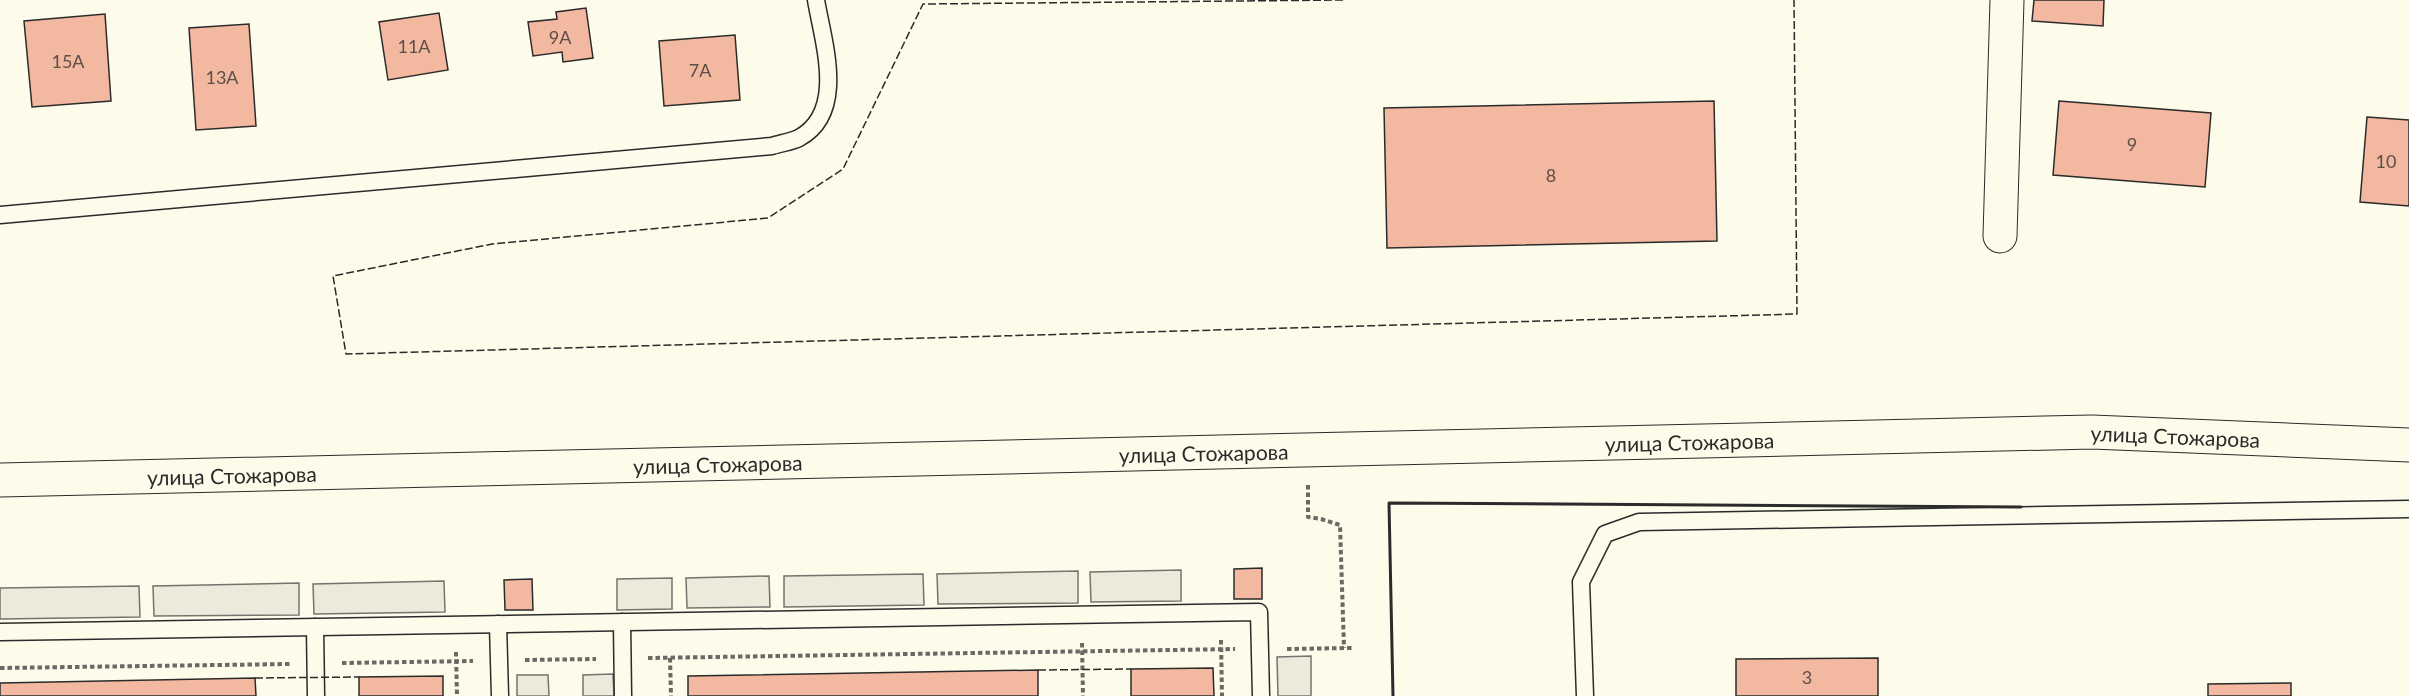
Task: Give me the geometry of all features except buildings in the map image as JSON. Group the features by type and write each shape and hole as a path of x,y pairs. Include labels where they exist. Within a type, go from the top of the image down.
{"street":[{"path":"2000,236 2007,0"},
{"name":"улица Стожарова","path":"0,480 2092,432 2409,445"}],"lane":[{"path":"0,215 772,146 799,138 819,122 827,97 827,67 816,0"},
{"path":"1585,696 1581,582 1605,534 1639,522 2409,509"},
{"path":"0,632 1259,612 1261,696"},
{"path":"622,622 623,696"},
{"path":"498,624 500,696"},
{"path":"315,627 316,696"}],"path":[{"path":"1308,450 1308,518 1321,519 1340,525 1344,648"},
{"path":"1221,613 1222,696"},
{"path":"1082,615 1083,696"},
{"path":"456,624 457,696"},
{"path":"0,669 1352,648"},
{"path":"670,658 670,696"}],"shaded area":[{"path":"1181,570 1181,601 1091,602 1090,572"},
{"path":"1078,571 1078,603 938,604 937,574"},
{"path":"923,574 924,605 784,607 784,576"},
{"path":"769,576 770,607 687,608 686,578"},
{"path":"672,578 672,609 617,610 617,579"},
{"path":"444,581 445,612 314,614 313,584"},
{"path":"299,583 299,615 154,616 153,586"},
{"path":"139,586 140,617 0,619 0,588"},
{"path":"1311,656 1311,696 1278,696 1277,657"},
{"path":"613,674 614,696 583,696 583,675"},
{"path":"517,675 548,675 549,696 517,696"}],"fence":[{"path":"1343,0 923,4 843,169 768,218 492,244 333,276 346,354 1797,314 1794,0"},
{"path":"1038,670 1131,669"},
{"path":"255,678 359,677"}],"wall":[{"path":"1393,696 1389,503 2021,507"}]}
